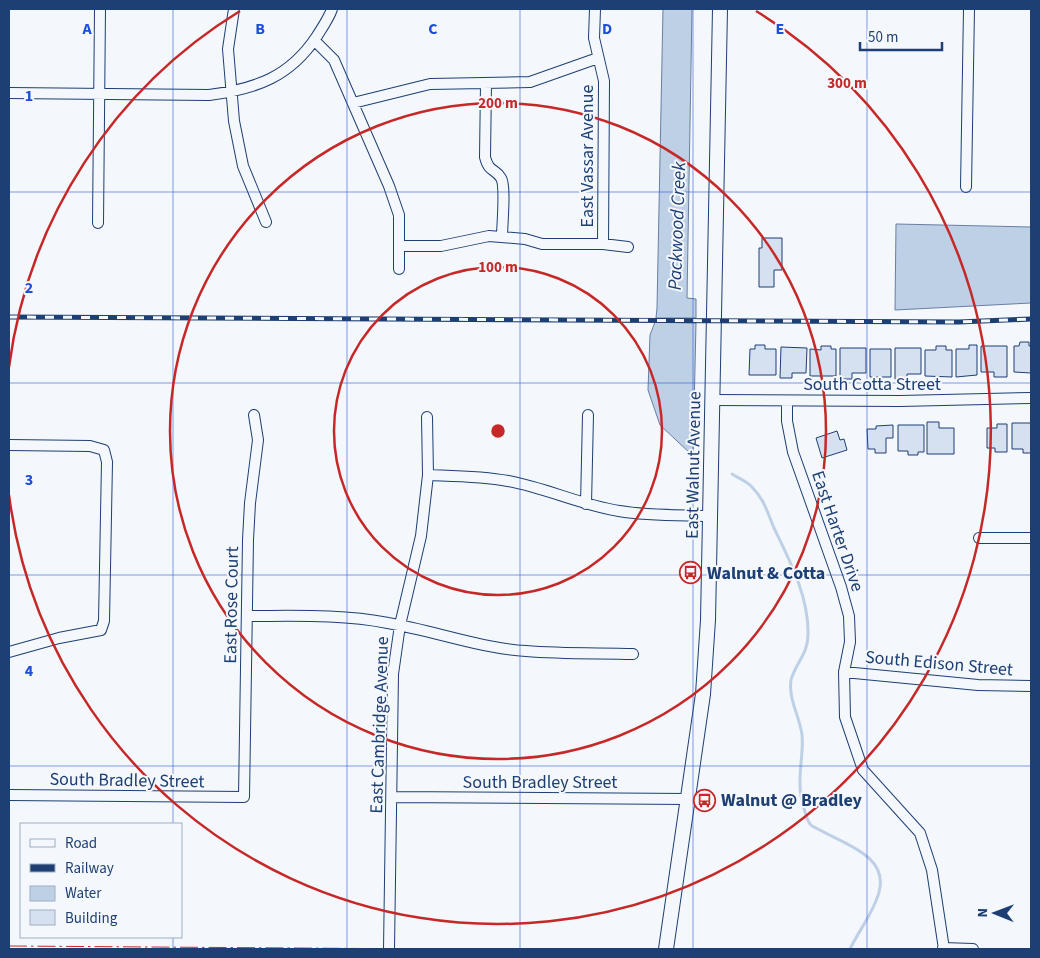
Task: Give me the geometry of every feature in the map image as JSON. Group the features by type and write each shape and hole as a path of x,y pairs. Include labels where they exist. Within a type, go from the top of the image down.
{"main road":[{"name":"East Walnut Avenue","path":"666,949 703,694 708,620 720,9"}],"street":[{"path":"98,223 100,9"},
{"path":"234,9 228,49 230,93 234,121 243,166 266,222"},
{"path":"9,93 209,96 230,93 252,86 289,69 304,54 332,9"},
{"name":"East Vassar Avenue","path":"595,9 594,38 604,81 603,244"},
{"path":"966,187 969,9"},
{"path":"314,40 334,60 389,186 399,215 399,269"},
{"path":"353,103 430,84 530,82 598,58"},
{"path":"486,84 485,157 488,167 501,177 503,185 502,237"},
{"path":"399,246 441,246 490,236 526,239 542,244 603,244 628,247"},
{"name":"South Cotta Street","path":"713,400 1031,398"},
{"name":"East Harter Drive","path":"786,400 787,421 793,452 847,609 850,623 850,642 844,672 845,717 863,770 920,833 932,870 944,948"},
{"name":"East Rose Court","path":"244,797 250,502 258,440 254,415"},
{"path":"586,504 588,415"},
{"name":"East Cambridge Avenue","path":"389,949 393,674 400,625 421,536 428,475 427,416"},
{"path":"9,445 90,446 104,450 107,462 104,621 101,630 59,638 9,652"},
{"path":"428,475 472,476 508,481 586,504 618,511 710,516"},
{"path":"979,538 1031,538"},
{"path":"248,616 335,616 400,625 474,643 518,650 633,654"},
{"name":"South Edison Street","path":"844,672 978,685 1031,686"},
{"name":"South Bradley Street","path":"9,795 244,797"},
{"name":"South Bradley Street","path":"392,797 688,799"},
{"path":"944,948 973,949"}],"water":[{"path":"663,9 692,9 687,298 696,299 696,318 656,318"},
{"path":"896,224 1031,227 1031,303 895,310"},
{"path":"655,322 696,323 693,456 660,425 648,390 650,335"}],"building":[{"path":"762,238 782,238 782,270 774,270 774,287 759,287 759,248 762,248"},
{"path":"1020,342 1029,342 1029,346 1031,346 1031,373 1014,372 1014,346 1019,346"},
{"path":"755,345 765,345 765,349 776,349 776,375 749,375 750,349 755,349"},
{"path":"969,345 977,345 977,375 956,377 956,349 969,349"},
{"path":"821,346 831,346 831,349 836,349 836,376 810,376 810,349 821,350"},
{"path":"936,346 946,346 946,350 952,350 952,377 925,376 925,350 936,350"},
{"path":"981,346 1007,346 1007,377 994,377 994,372 981,372"},
{"path":"781,347 807,348 806,373 792,373 792,378 780,378"},
{"path":"840,348 866,348 866,373 852,373 852,379 840,379"},
{"path":"895,348 921,348 921,374 907,374 907,379 895,379"},
{"path":"870,349 891,349 891,377 870,377"},
{"path":"927,422 939,422 939,428 954,428 954,454 927,454"},
{"path":"1012,423 1031,423 1031,453 1023,453 1023,449 1012,449"},
{"path":"997,424 1007,424 1007,452 995,452 995,448 987,448 987,428 997,428"},
{"path":"893,425 893,438 886,438 886,453 875,453 875,449 868,449 867,429 876,429 876,426"},
{"path":"898,425 924,425 924,452 918,452 918,455 908,455 908,451 898,451"},
{"path":"837,431 840,440 844,439 847,450 822,458 816,438"}],"waterway":[{"name":"Packwood Creek","path":"732,474 749,484 763,501 802,593 808,635 806,648 791,680 791,694 802,735 800,788 807,818 812,826 852,846 871,860 877,869 880,880 879,892 874,907 850,949"}],"railway":[{"path":"9,317 959,322 1031,319"}],"power":[{"path":"9,946 435,949"}],"place":[{"name":"Walnut & Cotta","path":"691,573"},
{"name":"Walnut @ Bradley","path":"705,800"}]}
